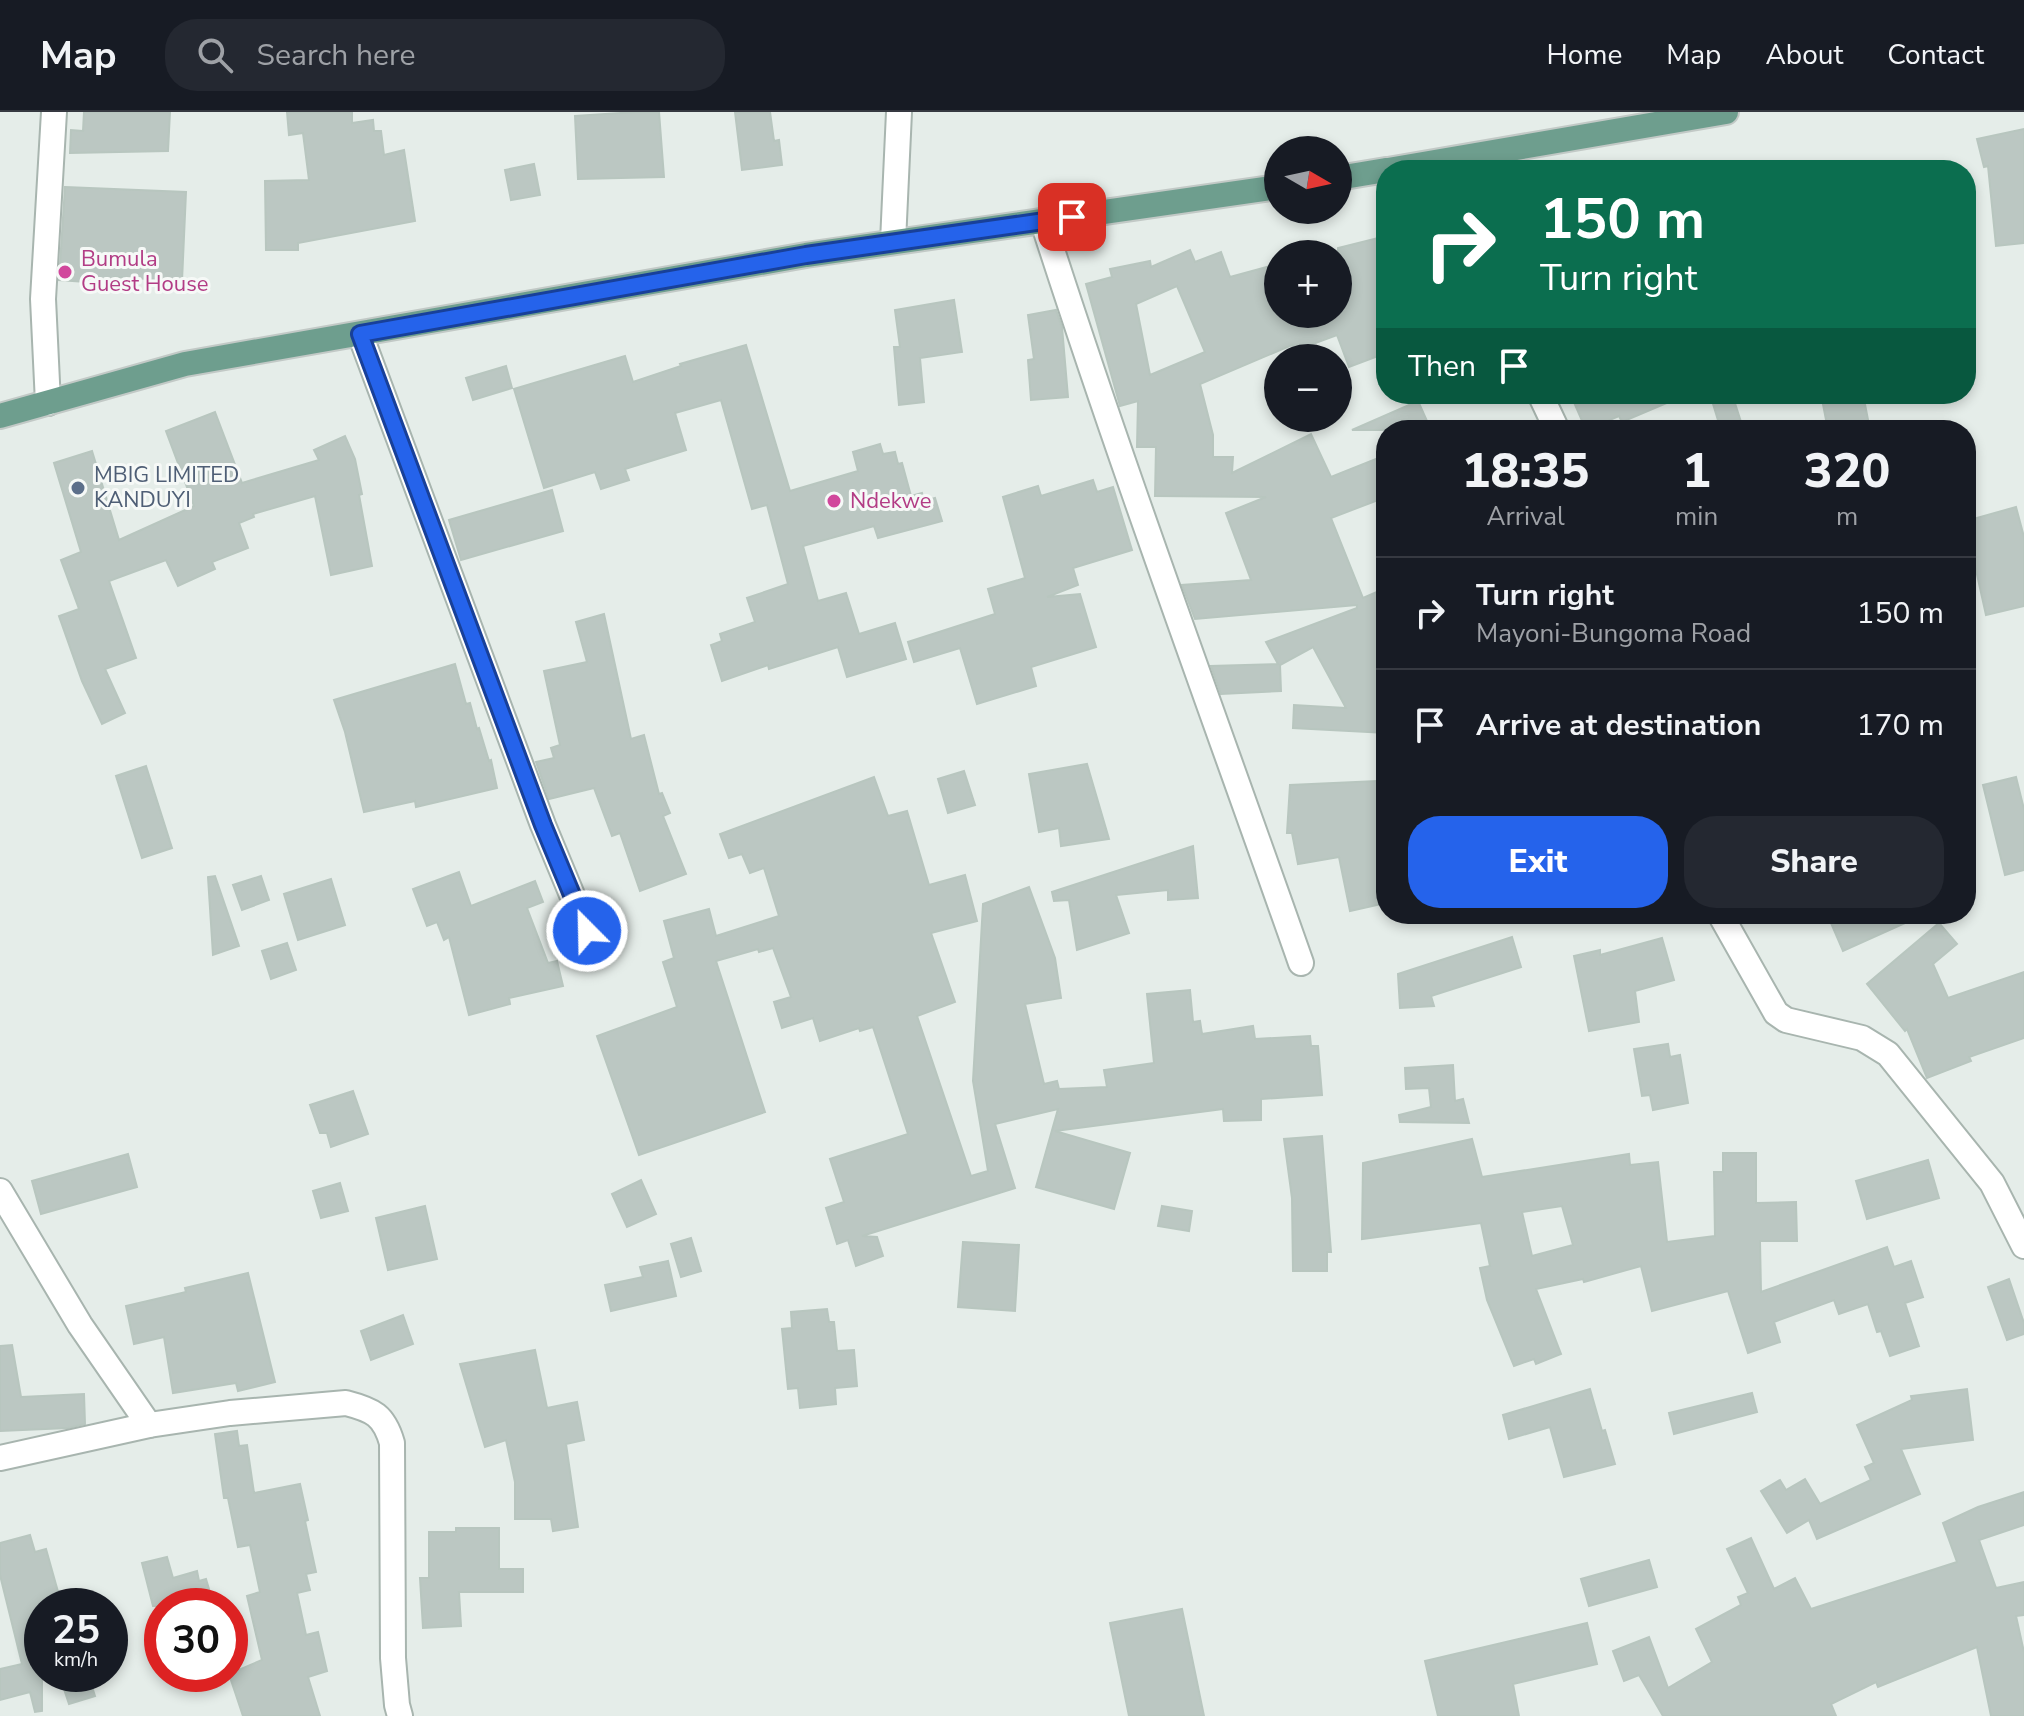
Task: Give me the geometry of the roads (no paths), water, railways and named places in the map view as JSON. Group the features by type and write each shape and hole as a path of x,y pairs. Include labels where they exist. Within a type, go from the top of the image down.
{"main road":[{"path":"1472,160 1657,118 1726,112"},
{"path":"1352,176 1376,172"},
{"path":"0,416 185,364 893,242 1264,189"}],"street":[{"path":"48,403 43,299 54,112"},
{"path":"893,242 899,112"},
{"path":"1043,222 1103,409 1301,963"},
{"path":"360,334 543,825 587,931"},
{"path":"1726,924 1776,1013 1786,1020 1862,1038 1888,1054 1992,1183 2024,1246"},
{"path":"0,1191 80,1325 149,1425"},
{"path":"0,1458 149,1425 230,1413 346,1403 365,1408 387,1425 393,1455 393,1658 400,1716"}],"place":[{"name":"Bumula Guest House","path":"65,272"},
{"name":"MBIG LIMITED KANDUYI","path":"78,488"},
{"name":"Ndekwe","path":"834,501"}]}
